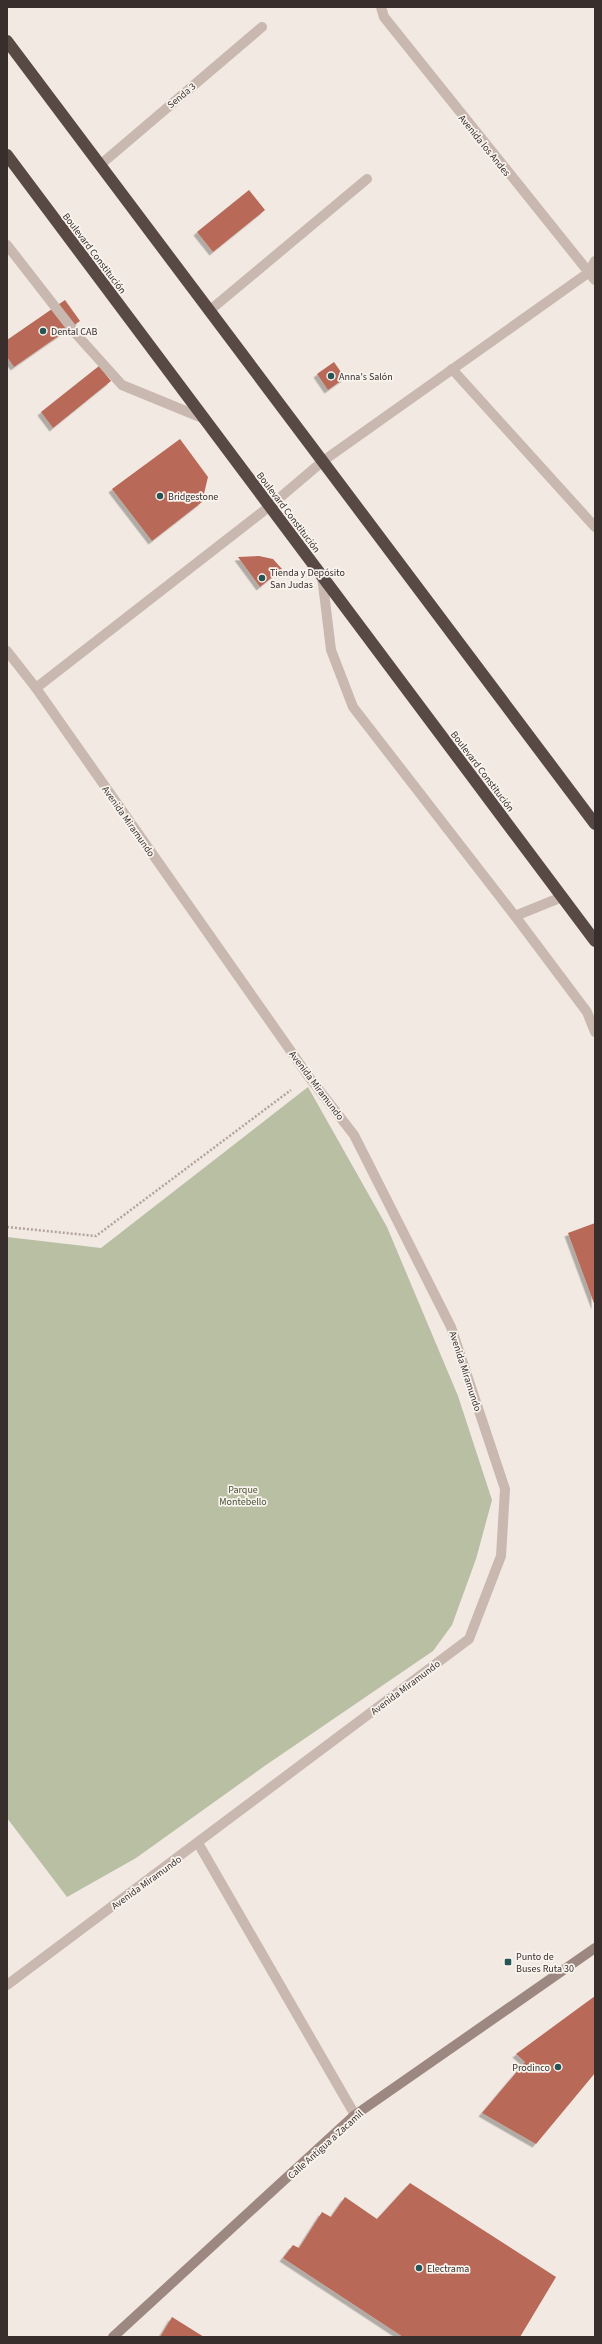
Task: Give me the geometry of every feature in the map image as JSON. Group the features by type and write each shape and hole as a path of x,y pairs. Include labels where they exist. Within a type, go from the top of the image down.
{"highway":[{"path":"7,41 595,824"},
{"name":"Boulevard Constitución","path":"7,155 595,941"}],"street":[{"name":"Avenida los Andes","path":"381,7 384,18 591,276"},
{"name":"Senda 3","path":"100,165 262,26"},
{"path":"209,310 367,179"},
{"path":"7,246 77,335 122,385 205,419"},
{"path":"36,688 270,506 323,461 452,369 591,276 595,261"},
{"path":"452,369 595,527"},
{"path":"322,576 331,650 352,707 515,916 586,1012 595,1032"},
{"name":"Avenida Miramundo","path":"7,651 36,688 309,1077 354,1135 451,1327 505,1489 501,1556 469,1639 7,1985"},
{"path":"515,916 562,897"},
{"path":"198,1843 355,2115"},
{"name":"Calle Antigua a Zacamil","path":"113,2337 355,2115 595,1948"}],"path":[{"path":"7,1227 96,1236 309,1077"}],"green space":[{"name":"Parque Montebello","path":"308,1087 387,1227 458,1396 492,1500 476,1559 452,1625 433,1651 266,1765 136,1858 67,1897 7,1818 7,1237 101,1248"}],"building":[{"path":"249,190 265,210 213,252 197,232"},
{"name":"Dental CAB","path":"65,300 80,321 14,367 7,357 7,340"},
{"name":"Anna's Salón","path":"334,362 345,378 328,390 317,374"},
{"path":"99,366 111,381 53,428 41,412"},
{"name":"Bridgestone","path":"180,439 208,477 202,502 152,541 112,489"},
{"name":"Tienda y Depósito San Judas","path":"259,556 273,559 282,569 260,587 238,557"},
{"path":"595,1223 595,1306 568,1233"},
{"name":"Prodinco","path":"595,1996 595,2073 536,2144 482,2113 525,2062 516,2054"},
{"name":"Electrama","path":"410,2183 556,2277 520,2337 403,2337 283,2258 293,2245 299,2248 322,2212 331,2217 345,2197 377,2219"},
{"path":"172,2317 204,2337 160,2337"}],"place":[{"name":"Dental CAB","path":"43,331"},
{"name":"Anna's Salón","path":"331,376"},
{"name":"Bridgestone","path":"160,496"},
{"name":"Tienda y Depósito San Judas","path":"262,578"},
{"name":"Punto de Buses Ruta 30","path":"508,1962"},
{"name":"Prodinco","path":"558,2067"},
{"name":"Electrama","path":"419,2268"}]}
